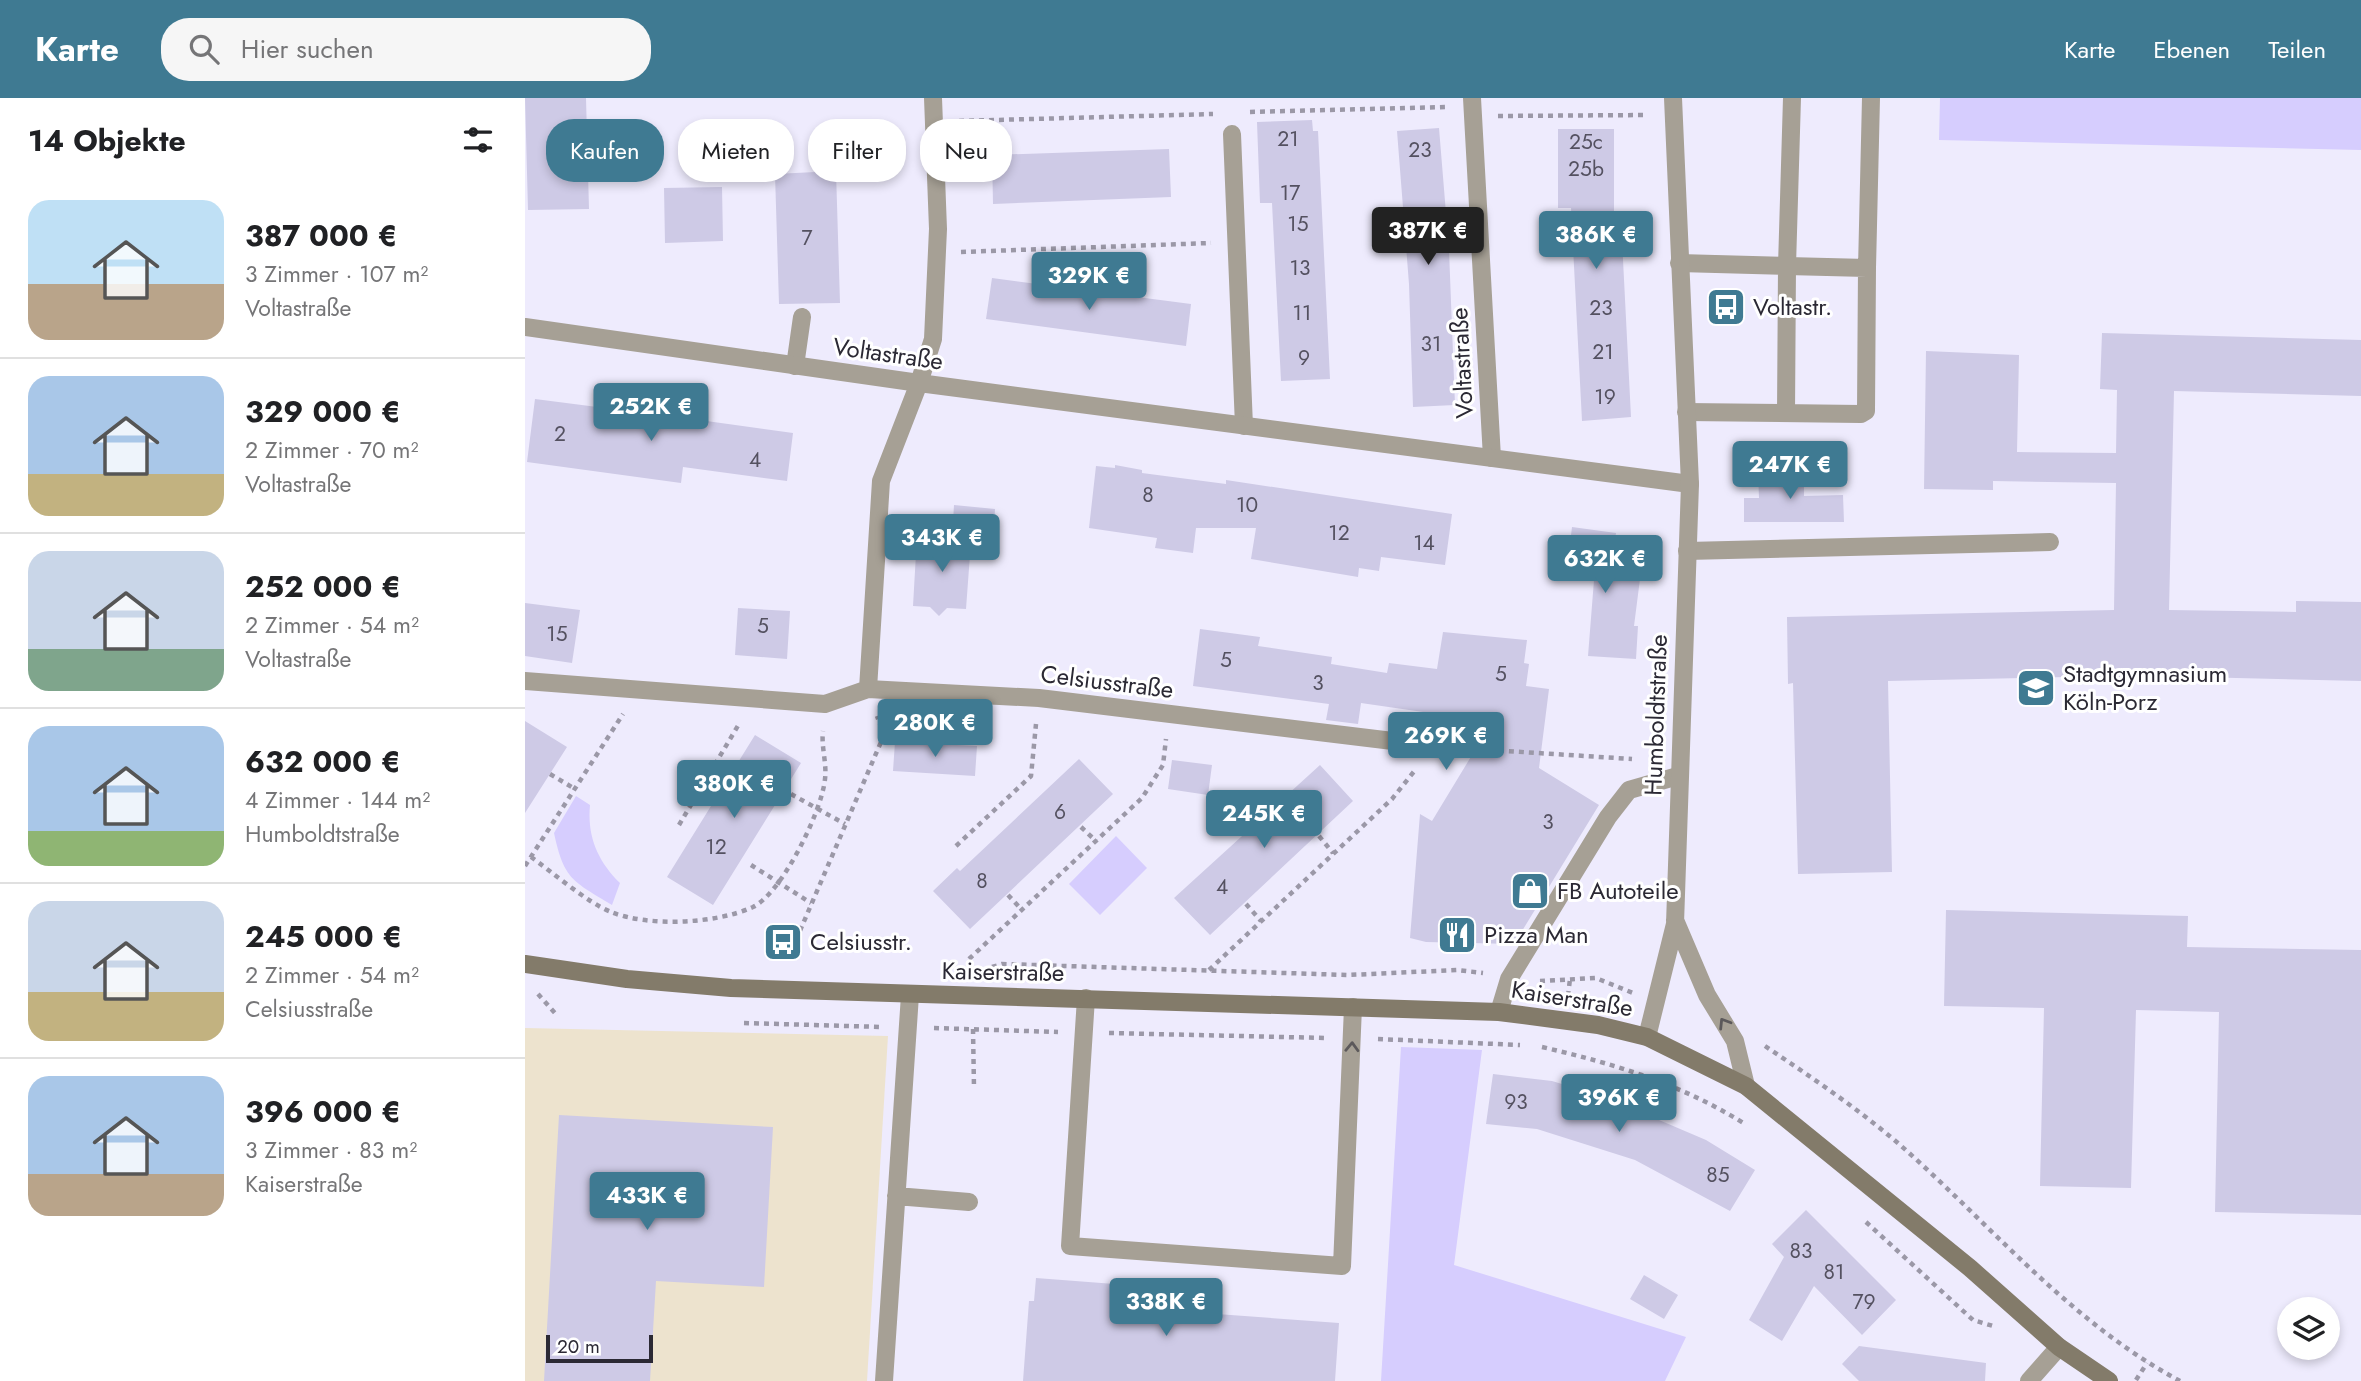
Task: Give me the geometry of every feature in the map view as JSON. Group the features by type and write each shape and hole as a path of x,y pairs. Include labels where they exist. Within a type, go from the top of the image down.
{"main road":[{"name":"Kaiserstraße","path":"525,964 627,979 731,988 1499,1012 1598,1025 1647,1037 1746,1086 1970,1268 2060,1347 2109,1381"}],"street":[{"path":"933,98 934,119"},
{"path":"1786,412 1791,98"},
{"path":"1686,412 1861,414 1865,411 1871,98"},
{"name":"Humboldtstraße","path":"1647,1037 1675,919 1678,769 1690,484 1673,106"},
{"name":"Voltastraße","path":"1472,107 1492,458"},
{"path":"1232,134 1244,426"},
{"path":"868,689 881,481 933,339 937,253 935,182"},
{"path":"1679,263 1867,268"},
{"path":"795,366 802,317"},
{"name":"Voltastraße","path":"525,327 919,383 1690,484"},
{"path":"1687,551 2050,542"},
{"name":"Celsiusstraße","path":"525,681 825,704 868,689 1039,698 1434,746"},
{"path":"1499,1012 1511,976 1602,825 1629,790 1678,769"},
{"path":"1675,919 1707,995 1735,1041 1746,1086"},
{"name":"Kaiserstraße","path":"884,1381 910,995"},
{"path":"1086,998 1070,1246 1342,1266 1353,1007"},
{"path":"896,1196 969,1202"},
{"path":"2029,1381 2060,1347"}],"path":[{"path":"1244,113 1472,107 1673,106"},
{"path":"1005,119 1217,113"},
{"path":"937,253 1237,243"},
{"path":"796,940 884,735 868,689"},
{"path":"638,690 527,861 610,912 657,920 716,919 755,906 776,883 802,849 817,809 825,779 822,735 825,704"},
{"path":"956,846 1031,776 1039,698"},
{"path":"679,825 754,699"},
{"path":"969,959 1142,798 1163,765 1170,714"},
{"path":"1208,970 1392,799 1434,746 1678,769"},
{"path":"550,774 575,789"},
{"path":"791,794 845,824"},
{"path":"1081,827 1096,841"},
{"path":"1319,836 1333,853"},
{"path":"751,865 811,903"},
{"path":"1009,895 1022,911"},
{"path":"1246,904 1261,921"},
{"path":"1002,964 1348,975 1457,971 1545,982 1596,978 1656,1002"},
{"path":"533,989 555,1013"},
{"path":"744,1023 1352,1038 1525,1045"},
{"path":"973,1029 974,1088"},
{"path":"1758,1037 1764,1045 1850,1104 1890,1137 2025,1266 2147,1363 2180,1381"},
{"path":"1538,1046 1614,1064 1675,1085 1753,1128"},
{"path":"1860,1216 1973,1321"},
{"path":"2136,1381 2147,1363"}],"shaded area":[{"path":"1940,98 2361,98 2361,150 1939,140"},
{"path":"576,796 590,805 592,838 600,857 620,883 612,905 572,878 558,849 554,833"},
{"path":"1116,836 1147,868 1100,915 1069,884"},
{"path":"525,1028 888,1036 867,1381 525,1381"},
{"path":"1401,1047 1482,1050 1454,1265 1686,1337 1665,1381 1381,1381"}],"building":[{"path":"525,98 586,98 587,119 546,119 546,182 588,182 589,209 528,210"},
{"path":"1312,120 1313,131 1318,131 1330,379 1281,381 1272,203 1260,203 1257,122"},
{"path":"1439,128 1449,250 1455,405 1413,407 1409,284 1397,131"},
{"path":"1558,129 1614,129 1614,240 1622,240 1631,417 1582,421 1571,208 1558,208"},
{"path":"1169,149 1171,197 993,204 993,182 1012,182 1012,154"},
{"path":"808,172 808,182 836,182 840,303 779,304 775,182 794,182 794,173"},
{"path":"722,187 723,241 665,243 664,188"},
{"path":"992,278 1191,304 1186,346 986,319"},
{"path":"2102,333 2361,340 2361,396 2174,391 2169,610 2296,612 2296,601 2361,602 2361,681 2155,676 2154,682 2114,681 2114,676 1888,681 1892,872 1798,874 1793,683 1788,684 1787,617 2114,610 2116,483 1993,481 1993,490 1924,489 1926,351 2019,355 2017,452 2116,453 2117,390 2100,389"},
{"path":"606,397 651,402 649,413 793,433 787,481 683,467 681,483 527,462 535,399 605,408"},
{"path":"1115,465 1142,470 1142,473 1226,484 1226,480 1452,514 1445,565 1381,557 1379,571 1359,568 1358,577 1251,559 1256,528 1196,528 1193,553 1155,548 1157,538 1089,528 1096,466 1115,468"},
{"path":"1758,471 1804,471 1804,496 1843,495 1844,522 1744,522 1744,498 1759,498"},
{"path":"954,505 995,509 993,542 952,539"},
{"path":"1572,527 1616,533 1610,576 1640,579 1634,626 1638,626 1636,659 1588,656 1594,580 1566,577"},
{"path":"917,536 971,541 966,609 947,608 939,616 930,607 913,606"},
{"path":"525,603 580,610 572,663 525,656"},
{"path":"738,608 790,611 787,659 735,655"},
{"path":"1200,629 1260,637 1258,646 1332,657 1331,664 1387,673 1389,663 1437,669 1443,632 1527,640 1524,663 1529,664 1526,686 1549,689 1539,768 1599,805 1514,944 1426,942 1410,938 1420,814 1432,821 1492,722 1361,703 1358,724 1326,720 1329,704 1193,686"},
{"path":"525,721 567,747 525,813"},
{"path":"755,735 801,763 713,905 667,877"},
{"path":"895,742 977,746 975,776 893,771"},
{"path":"1079,759 1113,794 970,929 933,891 957,868 960,871"},
{"path":"1172,760 1212,765 1208,795 1168,789"},
{"path":"1320,765 1353,801 1210,935 1174,898"},
{"path":"1946,910 2188,916 2187,947 2361,950 2361,1215 2215,1212 2219,1012 2136,1010 2131,1188 2040,1186 2044,1008 1944,1006"},
{"path":"1493,1074 1552,1081 1605,1097 1706,1140 1755,1170 1730,1211 1635,1160 1537,1129 1486,1124"},
{"path":"559,1115 773,1127 764,1287 656,1281 650,1381 544,1381"},
{"path":"1806,1210 1896,1300 1862,1335 1814,1286 1782,1341 1749,1320 1784,1257 1772,1244"},
{"path":"1644,1275 1678,1295 1664,1319 1630,1299"},
{"path":"1036,1278 1219,1292 1217,1314 1339,1323 1335,1381 1023,1381 1029,1301 1034,1301"},
{"path":"1859,1346 1986,1363 1985,1381 1859,1381 1842,1364"}],"place":[{"name":"Voltastr.","path":"1726,307"},
{"name":"Stadtgymnasium Köln-Porz","path":"2036,688"},
{"name":"FB Autoteile","path":"1530,891"},
{"name":"Pizza Man","path":"1457,935"},
{"name":"Celsiusstr.","path":"783,942"}]}
